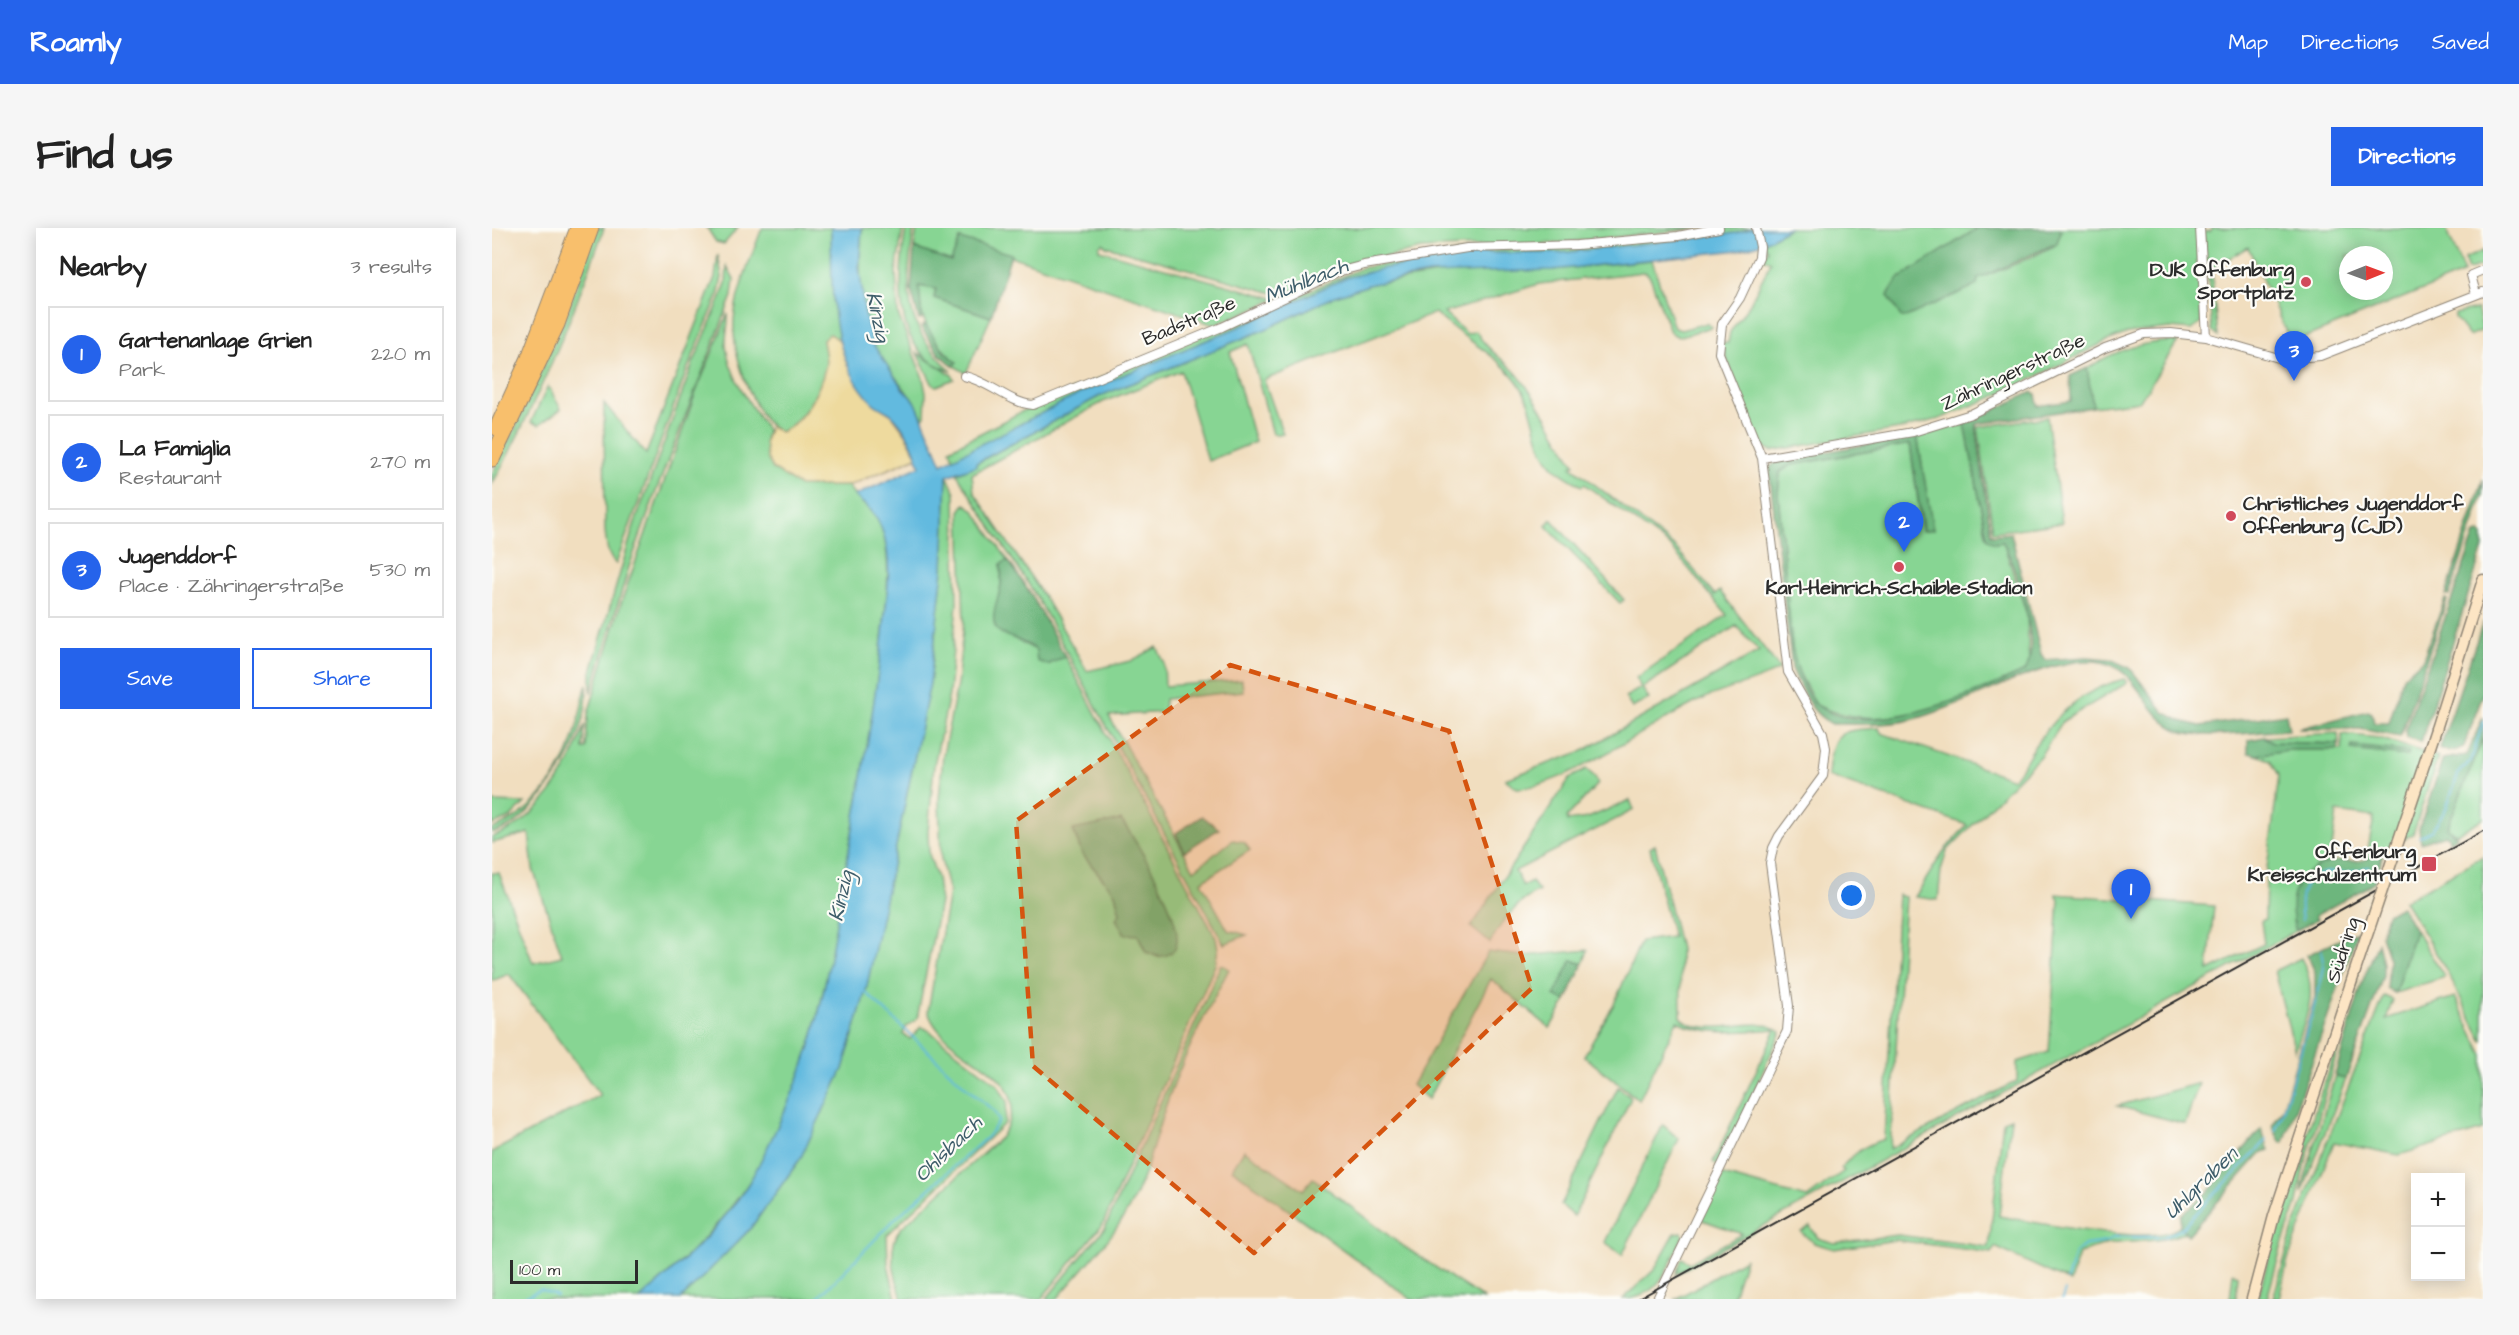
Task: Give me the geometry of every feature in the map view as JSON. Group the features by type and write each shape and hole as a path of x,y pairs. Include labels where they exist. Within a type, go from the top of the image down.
{"highway":[{"path":"492,437 529,358 578,228"},
{"path":"492,459 557,324 591,228"}],"street":[{"name":"Badstraße","path":"964,376 990,384 1024,404 1033,405 1222,327 1341,271 1364,265 1457,249 1577,245 1678,236 1719,228"},
{"path":"1657,1299 1787,1031 1790,1006 1770,863 1773,848 1779,836 1823,776 1825,760 1823,733 1788,672 1762,458 1719,353 1722,324 1740,298 1759,257 1760,247 1755,228"},
{"path":"2200,228 2206,337"},
{"path":"2479,293 2471,275 2483,270"},
{"name":"Zähringerstraße","path":"1762,458 1913,432 1961,417 2104,348 2144,334 2171,333 2206,337 2282,359 2320,356 2479,293"},
{"name":"Südring","path":"2252,1299 2274,1216 2436,729 2483,580"}],"highlighted area":[{"path":"1230,665 1449,731 1532,988 1254,1253 1033,1066 1016,821"}],"green space":[{"path":"598,228 604,228 567,327 524,423 492,485 492,474 520,419 565,319"},
{"path":"707,228 738,228 724,244 716,242"},
{"path":"762,228 831,228 833,291 839,340 830,334 823,340 826,365 819,386 803,414 780,432 767,422 752,397 736,350 734,330 739,293"},
{"path":"862,228 903,228 896,272 898,314 923,378 926,393 923,418 874,346 868,333 860,288"},
{"path":"906,228 914,228 909,289 916,322 924,338 952,371 932,362 918,349 908,331 901,290"},
{"path":"917,228 1703,228 1556,243 1421,249 1350,265 1284,296 1106,246 1103,243 1099,246 1099,250 1277,299 1214,325 960,239 951,261 914,248"},
{"path":"1731,228 1753,228 1736,233 1560,253 1482,253 1345,278 1248,323 1085,391 953,459 950,449 1023,411 1362,268 1442,254 1685,236"},
{"path":"1789,228 1978,228 1898,280 1888,295 1895,305 1978,279 2038,254 2057,244 2059,228 2198,228 2201,323 2191,330 2170,328 2128,333 2107,341 2008,391 1939,419 1905,428 1771,451 1758,443 1721,343 1728,343 1730,332 1749,305 1771,262 1763,258 1768,250 1763,243"},
{"path":"1978,228 2059,228 2061,231 2057,243 1978,279 1977,285 1906,317 1901,317 1888,295 1898,279"},
{"name":"DJK Offenburg Sportplatz","path":"2211,228 2446,228 2464,273 2291,343 2248,247 2211,269 2218,337 2212,330 2204,232 2211,231"},
{"path":"960,239 1011,254 991,317 934,298 936,289 919,286 922,319 919,320 911,290 914,248 951,261"},
{"path":"2483,251 2483,266 2468,270 2464,259"},
{"path":"718,255 722,277 718,296 687,370 616,564 609,553 605,530 604,403 646,454 715,277"},
{"path":"1652,260 1674,328 1681,330 1707,323 1712,327 1678,337 1670,332 1651,279 1647,273 1643,272 1539,284 1444,313 1467,334 1476,331 1485,344 1517,374 1575,465 1571,466 1675,547 1715,595 1720,591 1780,669 1767,676 1703,699 1584,766 1536,785 1517,788 1505,779 1583,751 1759,651 1736,626 1642,688 1649,699 1632,708 1625,697 1641,688 1636,678 1727,615 1670,546 1584,484 1582,486 1552,465 1540,443 1528,402 1517,381 1499,362 1435,313 1264,380 1283,434 1273,434 1248,344 1230,352 1255,442 1208,461 1181,371 1103,402 972,474 974,492 1043,595 1087,671 1131,661 1157,647 1164,662 1165,686 1242,680 1243,691 1165,699 1164,712 1109,716 1194,870 1233,840 1244,842 1250,850 1201,882 1228,930 1247,935 1224,944 1038,599 957,474 1100,396 1266,329 1335,296 1372,284 1458,271 1552,270"},
{"path":"727,266 734,279 732,296 629,567 591,693 591,672 634,525 692,366 726,283"},
{"path":"919,286 936,289 934,298 991,317 966,373 954,366 956,362 940,346 928,328 921,309"},
{"path":"2477,309 2483,330 2469,336 2455,318 2455,314"},
{"path":"728,314 726,342 728,357 742,390 767,430 765,441 773,469 800,486 848,486 876,518 886,545 888,572 886,600 873,713 834,936 818,1013 795,1089 756,1172 717,1224 656,1285 640,1299 492,1299 492,1152 600,1095 509,974 492,981 492,873 499,873 533,963 562,956 533,869 529,833 492,843 492,837 509,830 539,807 562,776 585,725 583,749 586,749 588,714 621,603 696,392"},
{"path":"925,324 944,352 957,362 954,366 939,354 921,327"},
{"path":"2178,341 2140,401 2093,407 2087,369 2119,351 2142,345"},
{"path":"917,353 952,375 954,379 937,386 933,385"},
{"path":"2087,368 2093,407 1976,424 1991,535 2011,533 2041,654 2045,660 2087,657 2110,659 2130,668 2164,712 2181,721 2200,726 2286,714 2289,730 2218,735 2190,734 2180,731 2157,715 2122,671 2110,664 2095,661 2075,662 2030,674 1908,721 1832,724 1824,720 1807,700 1792,668 1769,468 1777,461 1917,435 1933,530 1923,531 1910,444 1791,465 1780,472 1778,494 1792,647 1798,670 1813,702 1839,715 1865,719 1893,716 1951,701 2025,671 2031,643 2020,587 2003,542 1994,543 1987,538 1965,424 2032,392 2036,394 2038,406 2071,401 2070,376"},
{"path":"548,386 561,409 539,425 531,422"},
{"path":"2047,417 2062,523 1993,532 1978,427"},
{"name":"Karl-Heinrich-Schaible-Stadion","path":"1965,424 1987,538 1994,543 2003,542 2027,615 2029,664 2025,671 1976,693 1922,711 1868,718 1842,714 1816,705 1796,667 1792,647 1778,494 1780,472 1791,465 1910,444 1922,531 1933,530 1917,435"},
{"path":"947,475 955,493 957,603 949,695 934,765 928,832 929,854 937,878 940,902 917,1019 906,1027 903,1034 910,1039 921,1027 928,1030 997,1084 1007,1101 1005,1123 887,1235 888,1264 896,1299 681,1299 750,1229 800,1159 843,1069 867,986 930,683 943,569"},
{"path":"2483,479 2482,497 2449,596 2446,595"},
{"path":"965,504 973,509 1008,560 1001,565 1001,585 994,616 1001,632 1036,650 1037,661 1048,665 1065,656 1216,938 1218,949 1215,965 1103,1224 1041,1299 902,1299 893,1263 893,1246 900,1229 1001,1137 1011,1114 1010,1096 1001,1081 937,1029 928,1011 949,893 941,859 939,799 943,755 957,685 964,621 960,511","holes":["1074,830 1158,957 1146,952 1138,935 1116,919 1120,913 1115,893 1082,854"]},
{"path":"1551,519 1624,600 1620,603 1546,526"},
{"path":"2475,534 2483,535 2483,548 2421,742 2406,737 2405,730"},
{"path":"1008,560 1032,596 1065,656 1048,665 1037,661 1036,650 1028,644 1001,633 994,623 1001,584 1001,564"},
{"path":"2445,599 2447,600 2400,737 2360,729 2297,729 2368,711 2372,713 2374,723 2389,723 2403,677 2423,659"},
{"path":"2483,622 2483,694 2464,746 2456,751 2440,748"},
{"path":"2124,679 2127,683 2063,721 2040,756 1947,851 1941,870 1938,900 1915,897 1943,852 1967,825 1828,776 1832,750 1839,736 1853,730 1879,728 1881,733 2013,779 2054,721 2085,695"},
{"path":"587,684 584,716 580,730 559,772 540,798 524,815 507,828 492,833 492,829 520,814 532,803 544,791 563,763 575,734"},
{"path":"2483,717 2483,738 2447,828 2457,837 2449,842 2449,837 2445,835 2421,843 2419,829 2443,759 2467,755"},
{"path":"2338,733 2339,744 2273,742 2265,737"},
{"path":"2342,734 2379,738 2438,757 2413,834 2366,860 2374,817 2337,812 2330,862 2319,866 2293,922 2296,931 1676,1274 1682,1258 1690,1263 1742,1234 1700,1219 1723,1175 1807,1198 1844,1171 1841,1168 1855,1154 1884,1139 1898,895 1905,897 1890,1149 2017,1081 2017,1062 2049,1052 2059,899 2056,894 2214,906 2208,971 2264,944 2261,921 2265,919 2266,876 2279,775 2270,760 2257,755 2287,750 2342,750","holes":["2352,746 2408,756 2352,750"]},
{"path":"2264,737 2273,742 2339,744 2338,750 2287,750 2257,755 2248,753 2248,740"},
{"path":"2483,738 2483,819 2456,834 2447,828"},
{"path":"2352,746 2409,752 2408,756 2351,750"},
{"path":"1586,769 1595,777 1598,784 1567,817 1568,821 1588,818 1630,800 1634,810 1515,871 1523,886 1532,882 1539,891 1510,913 1490,943 1471,927 1570,778"},
{"path":"492,802 525,803 510,818 492,825"},
{"path":"1202,816 1219,829 1184,852 1176,833"},
{"path":"1121,820 1150,866 1169,907 1177,942 1172,952 1166,956 1156,956 1146,952 1138,935 1125,934 1116,919 1120,913 1115,893 1082,854 1073,830"},
{"path":"1655,845 1680,949 1681,1017 1691,1024 1704,1027 1759,1024 1776,1029 1739,1032 1714,1031 1677,1021 1639,1100 1584,1056 1614,1004 1641,941 1673,937 1650,848"},
{"path":"2385,849 2374,883 2315,916 2317,919 2296,931 2292,908 2293,897 2301,879 2319,866 2331,862 2364,860"},
{"path":"2483,856 2483,1042 2444,966 2404,901"},
{"path":"2401,906 2415,930 2395,993 2387,989 2389,959 2381,935 2387,914"},
{"path":"2415,930 2445,977 2395,993"},
{"path":"2358,931 2284,1142 2281,1143 2272,1126 2283,1108 2315,997 2315,972 2307,955"},
{"path":"2378,943 2383,963 2383,976 2346,1079 2335,1075 2363,980"},
{"path":"1588,950 1583,964 1572,960 1555,996 1566,1001 1550,1028 1491,979 1428,1099 1412,1085 1488,952 1524,956"},
{"path":"2301,958 2307,970 2310,993 2307,1015 2295,1051 2274,971"},
{"path":"1572,960 1583,964 1566,1001 1554,996"},
{"path":"1221,964 1229,969 1178,1075 1144,1173 1128,1210 1104,1245 1057,1299 1046,1299 1105,1228"},
{"path":"2358,979 2302,1175 2297,1203 2281,1248 2267,1299 2258,1299 2272,1242"},
{"path":"2384,996 2393,1000 2386,1019 2455,997 2483,1055 2483,1130 2399,1155 2334,1142 2288,1259 2279,1299 2273,1299 2293,1229"},
{"path":"1776,1029 1781,1032 1719,1166 1713,1162"},
{"path":"2335,1075 2346,1079 2302,1193 2303,1185"},
{"path":"2199,1083 2185,1124 2117,1106"},
{"path":"1618,1087 1631,1098 1574,1216 1561,1205"},
{"path":"2011,1118 1999,1216 2122,1234 2148,1235 2168,1232 2180,1226 2185,1232 2159,1240 2092,1248 2079,1254 2070,1282 1995,1247 1992,1253 1896,1240 1834,1249 1814,1243 1801,1232 1810,1226 1818,1238 1834,1243 1898,1235 1989,1247 2003,1121"},
{"path":"1663,1125 1679,1139 1622,1255 1605,1242"},
{"path":"2261,1129 2269,1150 2261,1153 2188,1235 2180,1226 2181,1215 2208,1192"},
{"path":"1244,1150 1303,1190 1313,1178 1400,1244 1484,1299 1411,1299 1232,1169"},
{"path":"1682,1232 1683,1236 1668,1268 1655,1286 1646,1293 1623,1299 1654,1270 1675,1233"},
{"path":"1745,1259 1732,1299 1676,1299"},
{"path":"2233,1273 2238,1275 2236,1299 2230,1299"}],"sand":[{"path":"830,334 839,340 848,366 872,402 892,415 906,434 917,457 848,486 800,486 773,469 767,458 765,441 770,426 780,432 788,428 796,422 809,405 823,377 826,358 823,340"}],"water":[{"name":"Kinzig","path":"831,228 862,228 859,266 865,313 873,344 903,389 916,403 942,464 1085,391 1248,323 1345,278 1385,268 1482,253 1560,253 1736,233 1754,228 1789,228 1763,243 1739,250 1552,270 1429,274 1372,284 1335,296 1266,329 1100,396 976,463 976,466 947,476 943,569 930,683 867,986 843,1069 800,1159 750,1229 681,1299 640,1299 705,1239 747,1186 780,1121 807,1055 827,973 867,747 887,595 888,555 880,524 867,506 854,496 920,466 901,425 891,414 872,402 858,384 847,364 835,320"}],"waterway":[{"name":"Uhlgraben","path":"2419,837 2432,830 2446,809 2459,772 2471,761 2483,722"},
{"name":"Uhlgraben","path":"2302,920 2302,895 2304,888 2314,877 2322,873 2349,873 2369,867"},
{"name":"Uhlgraben","path":"2275,1131 2282,1115 2320,986 2324,967 2321,950"},
{"name":"Ohlsbach","path":"817,1299 896,1218 987,1137 999,1121 994,1111 863,990"},
{"name":"Uhlgraben","path":"2067,1280 2075,1253 2085,1245 2106,1242 2114,1237 2163,1237 2180,1230 2267,1140"},
{"path":"521,1299 541,1289 557,1296"},
{"name":"Uhlgraben","path":"2062,1299 2065,1290"}],"railway":[{"path":"1638,1299 2483,831"}],"place":[{"name":"DJK Offenburg Sportplatz","path":"2306,282"},
{"name":"Jugenddorf","path":"2294,381"},
{"name":"Christliches Jugenddorf Offenburg (CJD)","path":"2231,516"},
{"name":"La Famiglia","path":"1904,552"},
{"name":"Karl-Heinrich-Schaible-Stadion","path":"1899,567"},
{"name":"Offenburg Kreisschulzentrum","path":"2429,864"},
{"name":"Gartenanlage Grien","path":"2131,919"}],"water label":[{"name":"Mühlbach","path":"1306,281"}]}
